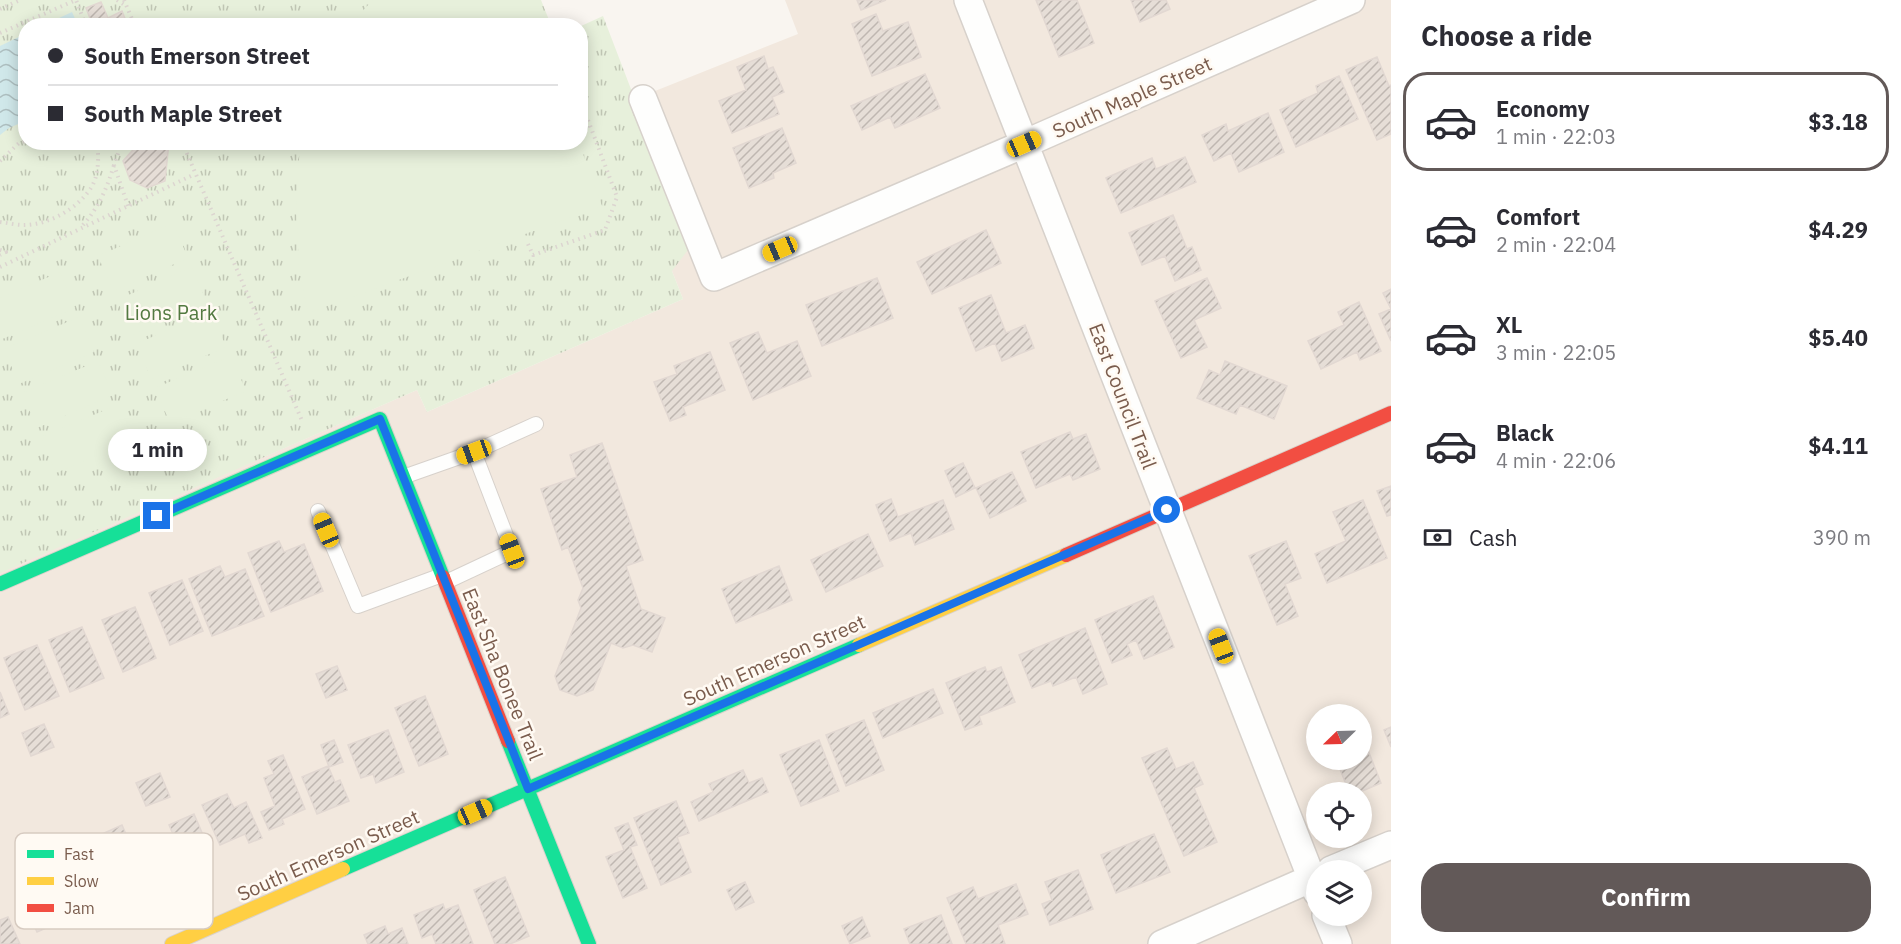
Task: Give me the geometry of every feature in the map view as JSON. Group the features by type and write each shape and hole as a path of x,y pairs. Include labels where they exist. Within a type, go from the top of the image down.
{"street":[{"name":"East Council Trail","path":"968,0 1167,510 1311,860"},
{"name":"South Maple Street","path":"643,99 714,277 1351,0"},
{"name":"South Emerson Street","path":"213,926 1391,412"},
{"name":"East Sha Bonee Trail","path":"0,584 380,419 589,944"},
{"path":"1359,860 1391,845"},
{"path":"1162,944 1306,884"},
{"path":"1331,926 1338,944"},
{"name":"South Emerson Street","path":"172,944 206,929"}],"lane":[{"path":"403,477 474,452 536,424"},
{"path":"318,511 358,606 444,579 512,551 474,452"}],"path":[{"path":"0,9 20,0"},
{"path":"35,18 76,0 83,18"},
{"path":"117,0 127,7"},
{"path":"124,0 132,18"},
{"path":"0,33 18,25"},
{"path":"528,244 533,255 605,230 617,198 588,120"},
{"path":"0,161 18,144"},
{"path":"0,222 24,225 46,221 73,207 92,187 99,160 98,150"},
{"path":"81,228 100,203 119,150"},
{"path":"185,150 304,427"},
{"path":"114,165 128,206"},
{"path":"0,267 195,174"},
{"path":"0,250 6,252 0,255"}],"shaded area":[{"path":"785,0 1391,0 1391,944 0,944 0,572 417,390 427,412 683,299 672,271 635,99 798,34"}],"green space":[{"name":"Lions Park","path":"0,0 541,0 548,18 18,18 18,150 588,150 588,23 603,16 691,246 672,271 683,299 427,412 417,390 0,573"},
{"path":"373,0 527,0 533,18 356,18"},
{"path":"300,150 582,150 602,206 308,313 299,267 296,208"},
{"path":"173,223 188,258 113,291 98,256"},
{"path":"192,267 207,303 132,335 117,300"},
{"path":"60,272 75,308 0,340 0,298"},
{"path":"211,311 226,347 151,379 136,344"},
{"path":"79,317 94,352 19,384 4,349"},
{"path":"231,356 246,391 170,423 155,388"},
{"path":"98,361 113,395 37,428 22,393"},
{"path":"117,405 132,440 56,473 41,437"}],"water":[{"path":"72,12 75,18 59,18"},
{"path":"18,37 18,124 0,135 0,46"}],"building":[{"path":"857,0 886,0 861,10"},
{"path":"1036,0 1077,0 1094,43 1059,57"},
{"path":"1131,0 1166,0 1170,9 1140,22"},
{"path":"101,2 108,18 90,18 86,8"},
{"path":"122,11 125,18 108,18"},
{"path":"876,14 883,31 908,22 921,57 872,76 852,24"},
{"path":"764,56 768,69 773,67 784,92 772,97 779,114 732,133 719,101 746,90 737,67"},
{"path":"1377,57 1389,86 1391,85 1391,134 1377,140 1346,70"},
{"path":"925,74 940,108 895,128 890,117 862,130 851,106"},
{"path":"1339,76 1358,119 1296,147 1280,110 1318,93 1316,86"},
{"path":"1268,113 1284,152 1239,172 1231,153 1214,161 1202,135 1226,124 1228,131"},
{"path":"782,128 796,163 773,173 774,178 749,188 733,148"},
{"path":"133,150 168,150 165,181 147,188 130,180 123,161"},
{"path":"1185,157 1196,182 1121,213 1106,178 1152,158 1156,169"},
{"path":"1173,215 1187,249 1192,247 1201,270 1175,281 1165,256 1142,265 1129,233"},
{"path":"986,230 1001,263 932,294 917,262"},
{"path":"877,278 893,318 822,346 806,305"},
{"path":"1207,278 1221,308 1194,320 1207,347 1181,358 1155,301"},
{"path":"1391,289 1391,309 1383,293"},
{"path":"991,295 1006,333 1025,325 1034,348 1002,361 995,343 976,351 959,308"},
{"path":"1359,302 1381,351 1360,360 1357,352 1321,369 1308,341 1344,325 1338,312"},
{"path":"1391,309 1391,341 1379,314"},
{"path":"758,332 767,353 797,341 811,376 753,400 730,343"},
{"path":"710,352 725,390 683,407 686,415 670,421 654,382 677,374 674,366"},
{"path":"1225,361 1287,386 1274,419 1240,405 1236,414 1197,398 1209,370 1220,375"},
{"path":"1070,432 1073,439 1086,434 1100,469 1073,480 1070,474 1036,488 1021,452"},
{"path":"602,443 643,560 626,566 641,609 665,618 652,652 633,645 623,648 611,643 593,690 577,696 560,690 555,676 581,608 578,600 583,588 568,547 562,550 541,489 577,477 570,455"},
{"path":"963,463 975,488 956,497 945,471"},
{"path":"1012,472 1026,501 990,518 976,488"},
{"path":"1391,486 1391,515 1387,516 1377,491"},
{"path":"891,499 898,517 943,500 954,529 915,545 911,533 890,541 876,505"},
{"path":"1363,500 1387,558 1327,583 1315,554 1346,541 1333,512"},
{"path":"868,534 883,566 826,592 811,560"},
{"path":"279,541 284,552 304,544 323,591 271,612 248,553"},
{"path":"1286,541 1301,578 1285,584 1298,616 1277,625 1249,556"},
{"path":"220,566 225,577 245,569 264,616 212,636 189,579"},
{"path":"779,566 792,600 736,623 722,589"},
{"path":"182,580 203,631 170,645 149,593"},
{"path":"1153,596 1174,647 1144,659 1136,640 1127,644 1132,655 1112,663 1095,620"},
{"path":"135,607 156,658 123,672 102,620"},
{"path":"82,627 104,678 70,692 49,640"},
{"path":"1085,628 1107,684 1083,694 1076,677 1053,686 1051,681 1032,688 1019,655"},
{"path":"37,645 59,696 25,710 4,658"},
{"path":"337,666 347,690 326,698 316,674"},
{"path":"985,667 987,672 1001,667 1015,702 979,716 982,724 965,730 946,683"},
{"path":"933,689 943,713 883,738 873,713"},
{"path":"0,692 9,714 0,718"},
{"path":"425,696 448,754 419,766 395,708"},
{"path":"864,720 884,770 846,786 826,735"},
{"path":"44,724 54,747 31,756 22,733"},
{"path":"1391,727 1391,747 1384,730"},
{"path":"388,730 404,772 376,783 373,774 361,778 348,745"},
{"path":"334,740 343,762 329,767 321,745"},
{"path":"819,740 839,791 801,806 780,755"},
{"path":"1167,748 1176,769 1193,762 1203,784 1194,788 1217,842 1184,856 1142,758"},
{"path":"283,755 305,809 282,819 284,824 269,830 261,812 275,806 264,778 274,774 268,761"},
{"path":"1372,760 1381,783 1372,787 1372,782 1345,782 1340,770 1372,770"},
{"path":"328,766 335,782 340,780 349,801 317,814 302,777"},
{"path":"743,770 749,783 762,778 768,792 699,821 691,802 713,792 709,784"},
{"path":"160,773 170,797 146,806 136,783"},
{"path":"227,794 234,808 246,802 262,838 249,843 245,834 220,845 202,805"},
{"path":"676,801 689,833 677,837 691,872 661,885 634,818"},
{"path":"194,814 202,833 172,833 169,825"},
{"path":"628,823 637,845 630,847 647,888 623,898 606,857 624,850 615,828"},
{"path":"122,825 126,833 104,833"},
{"path":"1154,834 1170,872 1116,893 1101,855"},
{"path":"1078,870 1093,909 1050,925 1042,904 1052,900 1045,882"},
{"path":"505,877 529,936 510,944 495,944 474,890"},
{"path":"745,882 754,902 736,910 727,890"},
{"path":"1016,884 1028,914 998,925 1005,944 966,944 947,898 973,887 978,899"},
{"path":"443,904 445,910 458,905 473,944 436,944 432,934 422,938 414,915"},
{"path":"941,915 952,944 910,944 904,929"},
{"path":"8,917 20,944 0,944 0,920"},
{"path":"862,917 870,936 850,944 842,926"},
{"path":"385,926 388,934 402,928 408,944 368,944 364,935"}],"traffic: fast":[{"path":"0,584 380,419 443,577"},
{"path":"343,869 859,645"},
{"path":"508,741 589,944"}],"traffic: slow":[{"path":"859,645 1066,555"},
{"path":"213,926 343,869"},
{"path":"172,944 206,929"}],"traffic: jam":[{"path":"1066,555 1391,413"},
{"path":"443,577 508,741"}],"route":[{"path":"157,516 380,419 528,789 1167,510"}]}
